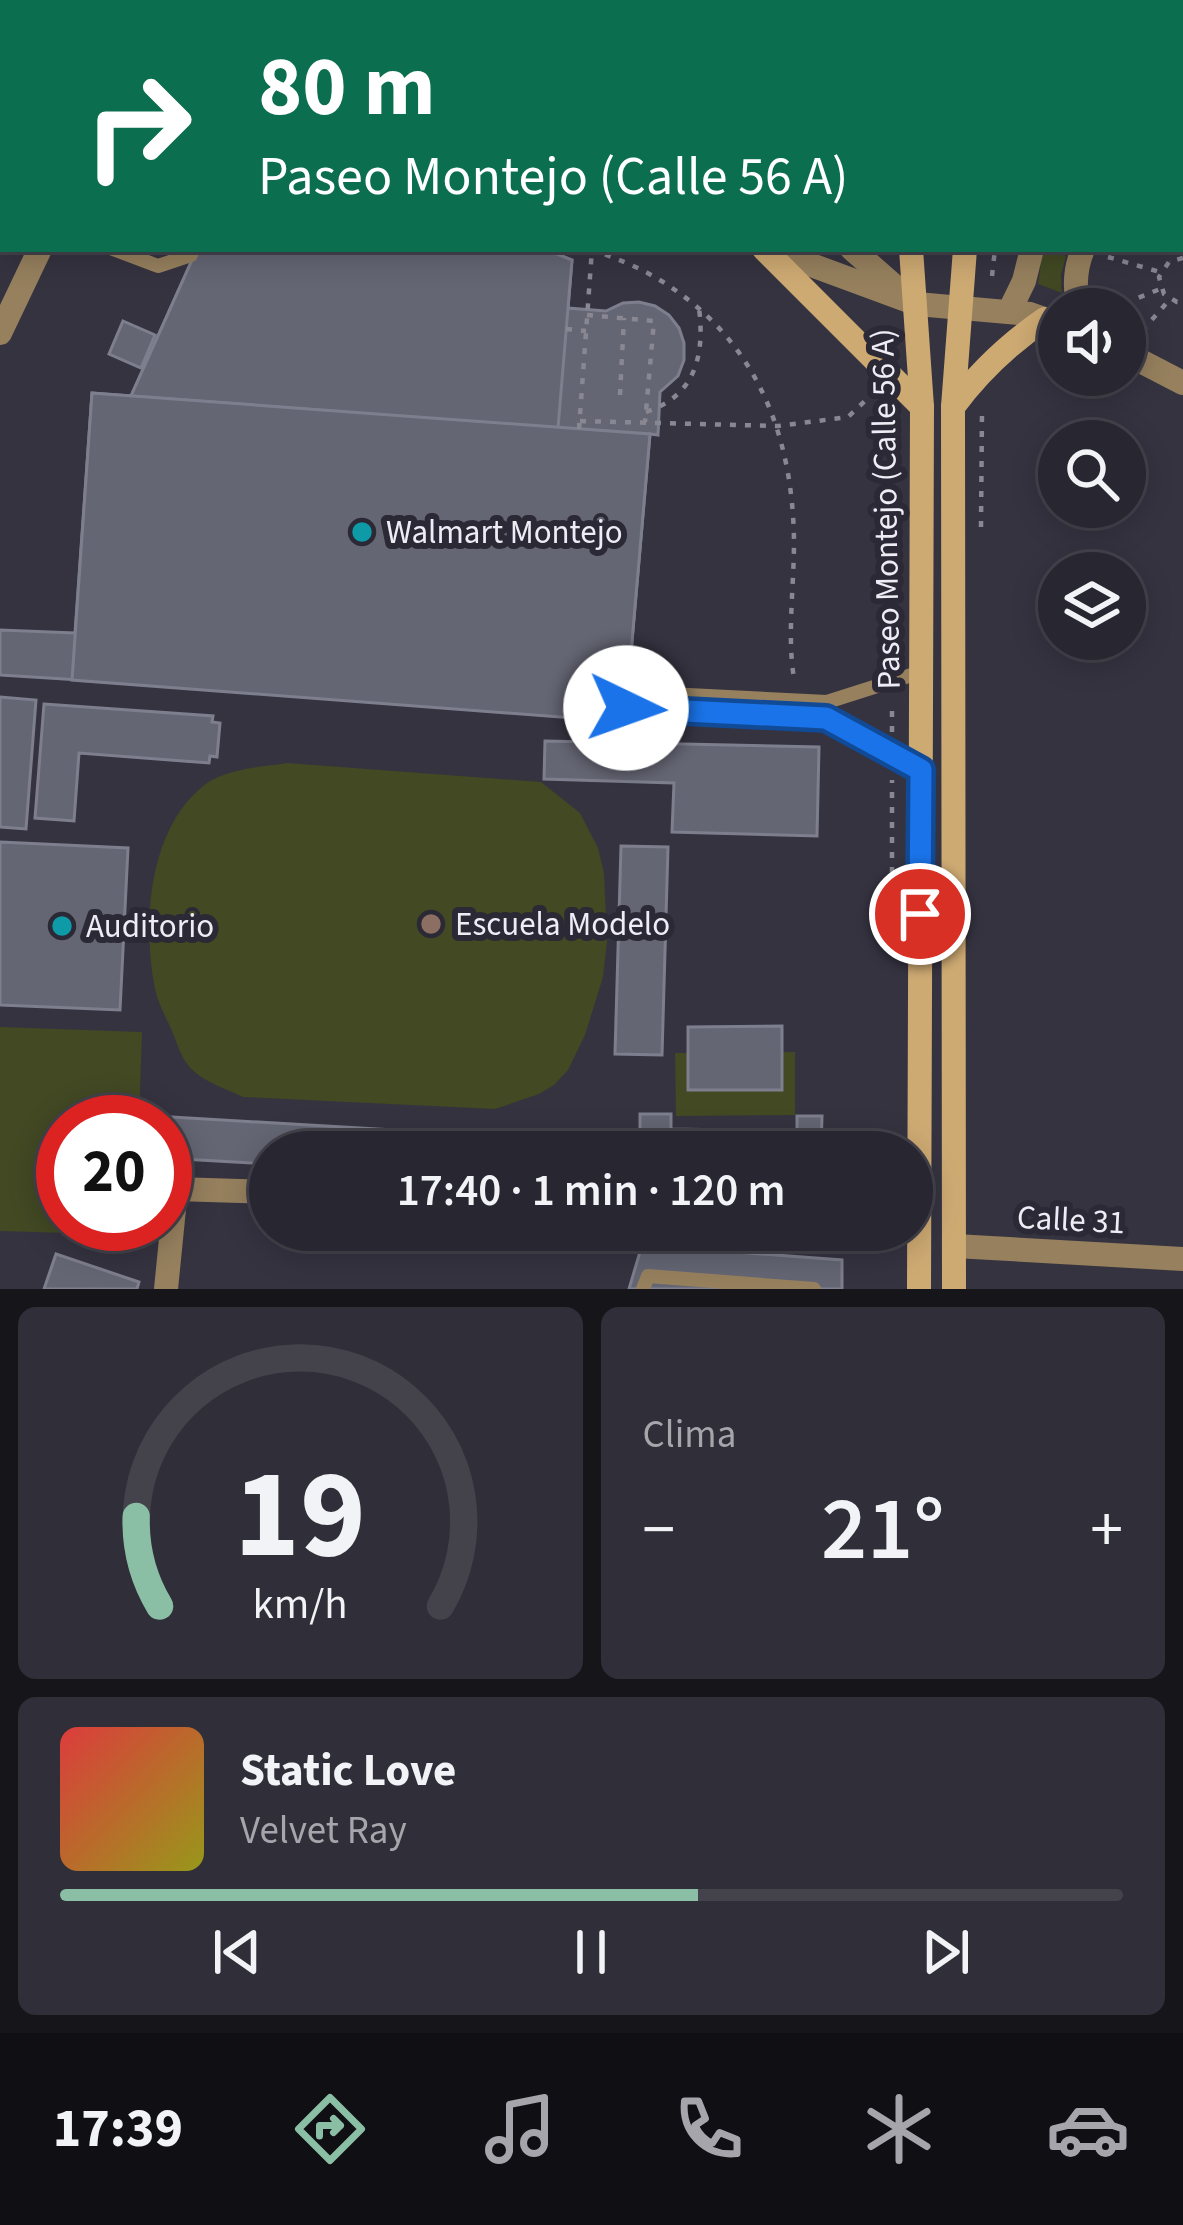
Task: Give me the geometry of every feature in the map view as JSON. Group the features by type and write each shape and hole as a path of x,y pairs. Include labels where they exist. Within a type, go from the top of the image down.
{"main road":[{"path":"769,252 922,407"},
{"name":"Paseo Montejo (Calle 56 A)","path":"910,252 922,407 917,1131"},
{"name":"Paseo Montejo (Calle 56 A)","path":"954,1289 953,406 965,252"},
{"path":"953,406 980,373 1022,335 1038,328"},
{"name":"Paseo Montejo (Calle 56 A)","path":"917,1251 919,1289"}],"street":[{"path":"0,333 39,252"},
{"path":"774,252 917,304 1038,317"},
{"path":"856,252 917,304"},
{"path":"1010,312 1031,252"},
{"path":"1076,288 1077,265 1088,252"},
{"path":"1146,354 1183,383"},
{"path":"166,1289 176,1189 249,1191"},
{"name":"Calle 31","path":"955,1246 1183,1259"}],"lane":[{"path":"121,252 158,266 192,252"},
{"path":"921,672 827,702 627,700 826,718 921,770"},
{"path":"643,1289 648,1276 814,1289"}],"path":[{"path":"591,252 580,425 778,426 848,417 867,399"},
{"path":"598,252 654,276 700,308 740,356 778,426 789,470 793,516 792,678"},
{"path":"992,276 995,252"},
{"path":"1092,252 1160,272"},
{"path":"1163,252 1168,262"},
{"path":"1183,258 1168,262 1160,272 1160,289 1169,299 1183,302"},
{"path":"1146,295 1160,289"},
{"path":"1146,326 1169,299"},
{"path":"646,412 674,400 688,383 700,343 700,308"},
{"path":"587,315 654,321 645,423"},
{"path":"620,394 624,318"},
{"path":"566,329 586,331"}],"green space":[{"path":"1043,252 1066,256 1062,288 1038,284"},
{"path":"287,763 541,782 580,813 598,848 604,873 607,941 603,977 585,1035 568,1070 554,1085 495,1109 243,1097 206,1080 188,1065 158,1000 151,963 150,906 161,850 187,801 207,783 236,771"},
{"path":"0,1027 142,1032 140,1095 36,1095 36,1232 0,1231"},
{"path":"795,1052 795,1115 676,1116 675,1053"}],"building":[{"name":"Walmart Montejo","path":"196,252 552,252 572,260 568,308 606,311 639,302 669,315 684,343 684,360 678,376 660,392 658,435 650,434 625,722 290,693 0,675 0,630 75,633 92,393 131,396"},
{"path":"196,252 552,252 572,260 558,428 131,396"},
{"path":"123,321 155,335 141,368 109,354"},
{"name":"Walmart Montejo","path":"92,393 650,434 625,722 72,680"},
{"path":"0,697 36,700 26,829 0,827"},
{"path":"44,704 213,716 212,722 220,723 217,757 210,756 209,763 79,753 74,821 35,818"},
{"path":"545,741 819,747 817,836 672,832 674,783 544,779"},
{"name":"Auditorio","path":"0,842 128,848 120,1010 0,1005"},
{"path":"621,846 668,847 662,1055 615,1054"},
{"path":"782,1026 782,1090 688,1090 688,1027"},
{"path":"640,1114 671,1114 671,1129 797,1131 640,1131"},
{"path":"797,1116 822,1116 822,1131 797,1131"},
{"path":"192,1118 410,1131 249,1131 249,1163 192,1160"},
{"path":"640,1251 722,1251 842,1260 842,1289 629,1289"},
{"path":"56,1254 139,1282 137,1289 44,1289"}],"place":[{"name":"Walmart Montejo","path":"362,532"},
{"name":"Escuela Modelo","path":"431,924"},
{"name":"Auditorio","path":"62,926"}],"route":[{"path":"626,708 826,718 921,770 920,914"}]}
